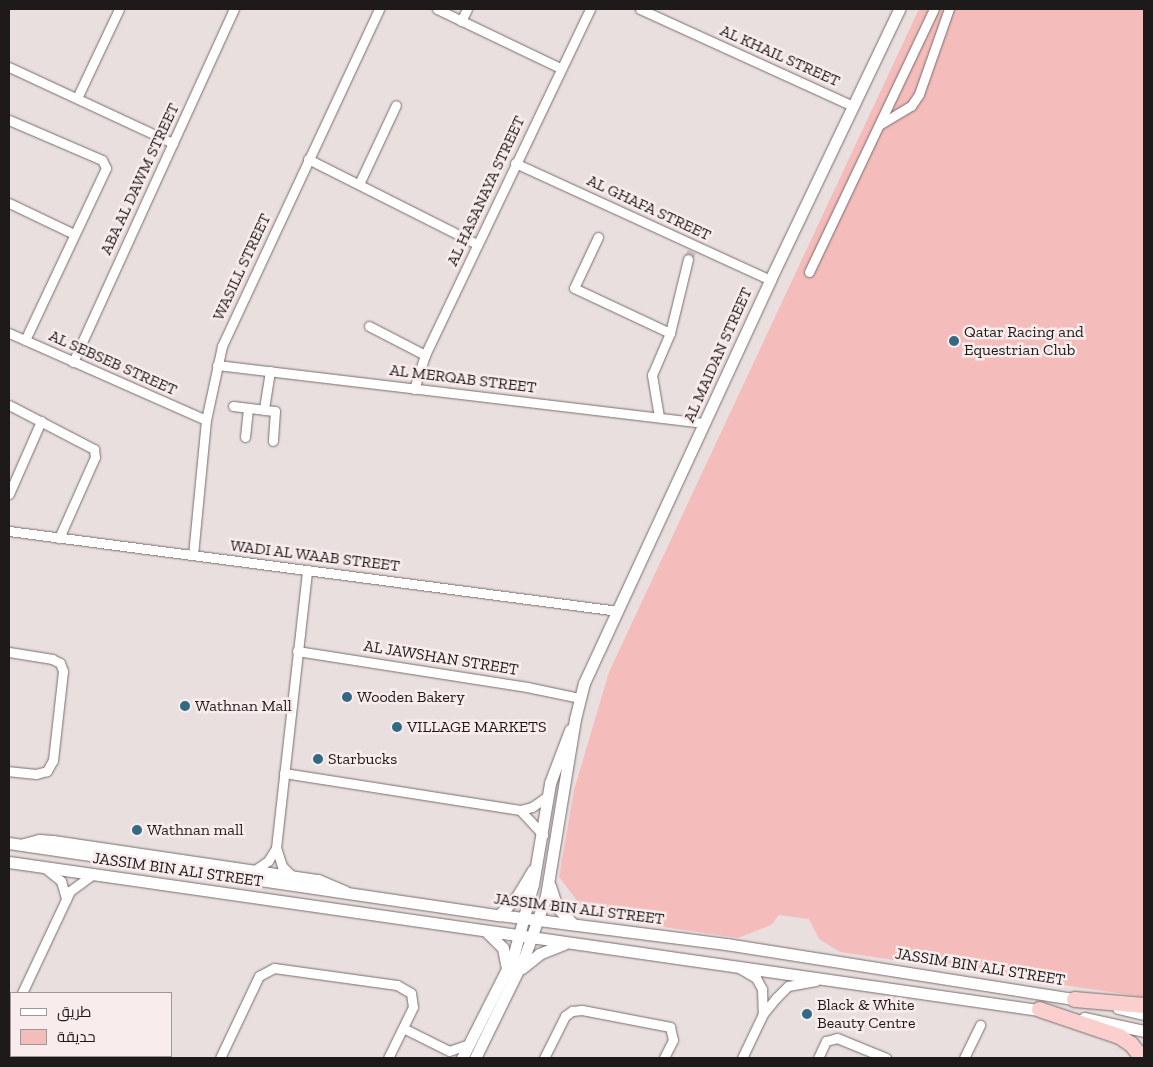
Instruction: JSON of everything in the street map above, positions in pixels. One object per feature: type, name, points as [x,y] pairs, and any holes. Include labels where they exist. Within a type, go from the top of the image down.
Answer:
[{"type":"highway","points":[[1074,999],[1144,1005]]},
{"type":"highway","points":[[1039,1009],[1119,1036],[1132,1044],[1142,1058]]},
{"type":"street","points":[[77,98],[119,9]]},
{"type":"street","name":"ABA AL DAWM STREET","points":[[73,362],[234,9]]},
{"type":"street","name":"WASILL STREET","points":[[193,555],[206,420],[222,346],[379,9]]},
{"type":"street","points":[[437,9],[560,68]]},
{"type":"street","points":[[461,20],[466,9]]},
{"type":"street","name":"AL HASANAYA STREET","points":[[414,388],[425,355],[560,68],[590,9]]},
{"type":"street","name":"AL KHAIL STREET","points":[[640,9],[853,106]]},
{"type":"street","name":"AL MAIDAN STREET","points":[[512,972],[533,939],[550,885],[579,698],[770,280],[899,9]]},
{"type":"street","points":[[809,272],[934,9]]},
{"type":"street","points":[[879,125],[911,106],[919,94],[949,9]]},
{"type":"street","points":[[9,67],[173,142]]},
{"type":"street","points":[[359,184],[396,106]]},
{"type":"street","points":[[9,120],[105,163],[104,172],[25,340]]},
{"type":"street","points":[[308,159],[477,244]]},
{"type":"street","name":"AL GHAFA STREET","points":[[515,163],[691,252],[770,280]]},
{"type":"street","points":[[9,203],[74,234]]},
{"type":"street","points":[[598,237],[574,288],[670,333]]},
{"type":"street","points":[[659,417],[652,375],[670,333],[691,252]]},
{"type":"street","points":[[369,326],[425,355]]},
{"type":"street","name":"AL SEBSEB STREET","points":[[9,333],[206,420]]},
{"type":"street","name":"AL MERQAB STREET","points":[[217,364],[705,423]]},
{"type":"street","points":[[264,410],[270,371]]},
{"type":"street","points":[[9,405],[89,444],[95,457],[59,538]]},
{"type":"street","points":[[233,406],[275,412],[273,442]]},
{"type":"street","points":[[245,436],[248,408]]},
{"type":"street","points":[[9,494],[41,421]]},
{"type":"street","name":"WADI AL WAAB STREET","points":[[9,531],[618,611]]},
{"type":"street","points":[[291,875],[282,866],[276,848],[307,570]]},
{"type":"street","name":"AL JAWSHAN STREET","points":[[297,651],[526,687],[579,698]]},
{"type":"street","points":[[9,652],[52,659],[60,663],[63,671],[53,760],[46,770],[36,774],[9,771]]},
{"type":"street","name":"AL MAIDAN STREET","points":[[512,972],[538,862],[548,796],[556,760],[575,719]]},
{"type":"street","points":[[284,773],[520,810],[532,807],[548,796]]},
{"type":"street","points":[[520,810],[543,835]]},
{"type":"street","points":[[14,844],[46,839],[326,881],[348,892]]},
{"type":"street","name":"JASSIM BIN ALI STREET","points":[[14,844],[499,915],[726,944],[1074,999],[1144,1014]]},
{"type":"street","points":[[256,870],[268,861],[276,848]]},
{"type":"street","name":"JASSIM BIN ALI STREET","points":[[9,862],[533,939],[568,942],[1039,1009],[1144,1031]]},
{"type":"street","points":[[499,915],[523,888],[538,862]]},
{"type":"street","points":[[43,867],[61,881],[66,899]]},
{"type":"street","points":[[22,992],[66,899],[74,886],[93,874]]},
{"type":"street","points":[[550,885],[557,907],[573,924]]},
{"type":"street","points":[[475,1058],[512,972],[503,948],[487,932]]},
{"type":"street","points":[[462,1058],[512,972],[540,954],[568,942]]},
{"type":"street","points":[[736,966],[756,978],[762,989],[763,1014]]},
{"type":"street","points":[[220,1058],[257,980],[262,973],[274,968],[398,986],[411,993],[413,1006],[388,1058]]},
{"type":"street","points":[[742,1058],[763,1014],[788,986],[826,980]]},
{"type":"street","points":[[544,1058],[565,1016],[572,1011],[582,1010],[670,1027],[673,1040],[664,1058]]},
{"type":"street","points":[[964,1058],[980,1026]]},
{"type":"street","points":[[403,1028],[451,1055],[469,1044]]},
{"type":"street","points":[[818,1058],[826,1041],[837,1038],[886,1058]]},
{"type":"green space","name":"Qatar Racing and Equestrian Club","points":[[919,9],[1144,9],[1144,997],[840,952],[819,939],[809,919],[779,915],[771,925],[738,938],[589,916],[559,877],[574,790],[609,672]]},
{"type":"tunnel","points":[[688,259],[692,251]]},
{"type":"place","name":"Qatar Racing and Equestrian Club","points":[[954,341]]},
{"type":"place","name":"Wooden Bakery","points":[[347,697]]},
{"type":"place","name":"Wathnan Mall","points":[[185,706]]},
{"type":"place","name":"VILLAGE MARKETS","points":[[397,727]]},
{"type":"place","name":"Starbucks","points":[[318,759]]},
{"type":"place","name":"Wathnan mall","points":[[137,830]]},
{"type":"place","name":"Black & White Beauty Centre","points":[[807,1014]]}]
